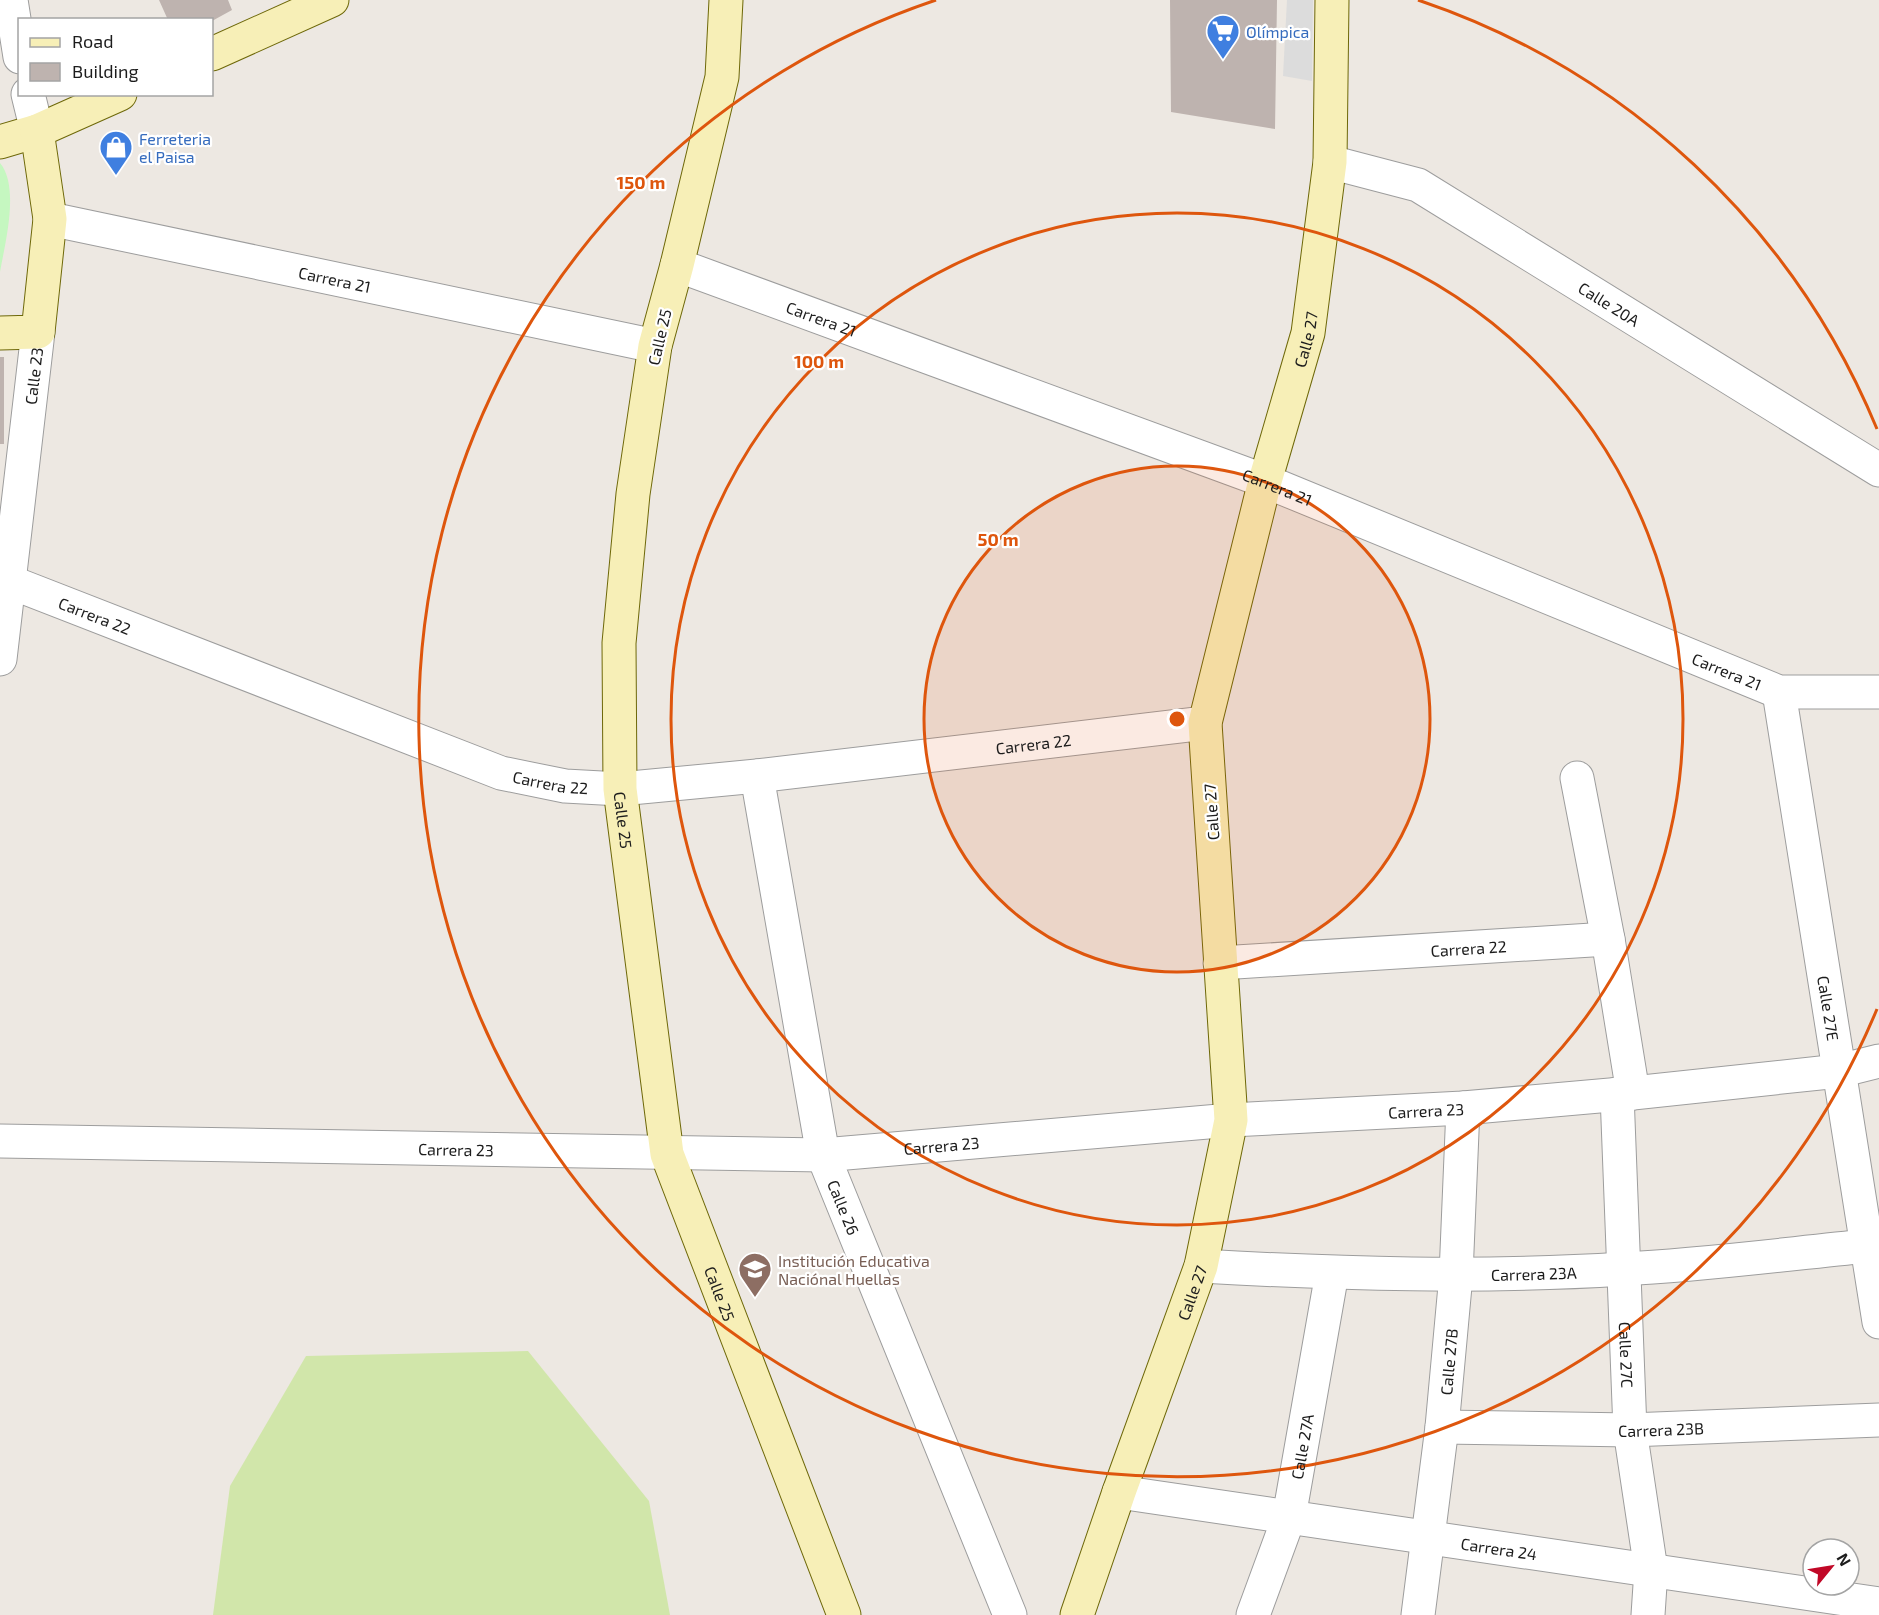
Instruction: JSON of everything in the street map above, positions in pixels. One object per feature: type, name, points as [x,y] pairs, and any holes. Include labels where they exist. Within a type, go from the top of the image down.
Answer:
[{"type":"street","points":[[11,0],[18,44]]},
{"type":"street","points":[[213,54],[332,0]]},
{"type":"street","name":"Calle 25","points":[[726,0],[722,77],[655,346],[633,494],[619,643],[620,789],[667,1154],[844,1615]]},
{"type":"street","name":"Calle 27","points":[[1077,1615],[1201,1266],[1230,1120],[1205,723],[1265,481],[1308,333],[1330,162],[1332,0]]},
{"type":"street","name":"Calle 23","points":[[0,659],[4,579],[38,333],[50,219],[37,131],[28,96]]},
{"type":"street","points":[[0,142],[37,131],[116,96]]},
{"type":"street","name":"Calle 20A","points":[[1330,162],[1418,185],[1879,470]]},
{"type":"street","name":"Carrera 21","points":[[50,219],[655,346]]},
{"type":"street","name":"Carrera 21","points":[[677,265],[1265,481],[1779,693],[1879,692]]},
{"type":"street","points":[[0,333],[38,333]]},
{"type":"street","name":"Carrera 22","points":[[4,579],[501,773],[565,786],[620,789],[757,776],[1205,723]]},
{"type":"street","name":"Calle 27E","points":[[1779,693],[1879,1322]]},
{"type":"street","name":"Calle 26","points":[[757,776],[823,1155],[1010,1615]]},
{"type":"street","name":"Calle 27C","points":[[1577,778],[1608,939],[1625,1094],[1623,1269],[1630,1430],[1651,1570],[1648,1615]]},
{"type":"street","name":"Carrera 22","points":[[1220,963],[1608,939]]},
{"type":"street","name":"Carrera 23","points":[[0,1141],[823,1155],[1230,1120],[1463,1108],[1625,1094],[1839,1071],[1879,1061]]},
{"type":"street","name":"Calle 27B","points":[[1418,1615],[1442,1427],[1456,1275],[1463,1108]]},
{"type":"street","name":"Carrera 23A","points":[[1201,1266],[1332,1273],[1456,1275],[1623,1269],[1867,1246]]},
{"type":"street","name":"Calle 27A","points":[[1253,1615],[1289,1517],[1332,1273]]},
{"type":"street","name":"Carrera 23B","points":[[1442,1427],[1630,1430],[1879,1420]]},
{"type":"street","name":"Carrera 24","points":[[1119,1492],[1879,1604]]},
{"type":"green space","points":[[0,163],[6,173],[10,200],[0,272]]},
{"type":"green space","points":[[528,1351],[649,1501],[670,1615],[213,1615],[230,1486],[306,1356]]},
{"type":"shaded area","points":[[1287,0],[1313,0],[1312,81],[1283,76]]},
{"type":"building","points":[[159,0],[228,0],[232,10],[213,20],[213,18],[167,18]]},
{"type":"building","name":"Olímpica","points":[[1170,0],[1277,0],[1275,129],[1171,112]]},
{"type":"building","points":[[0,357],[4,357],[4,444],[0,444]]},
{"type":"place","name":"Olímpica","points":[[1223,60]]},
{"type":"place","name":"Ferreteria el Paisa","points":[[116,176]]},
{"type":"place","name":"Institución Educativa Naciónal Huellas","points":[[755,1298]]}]
